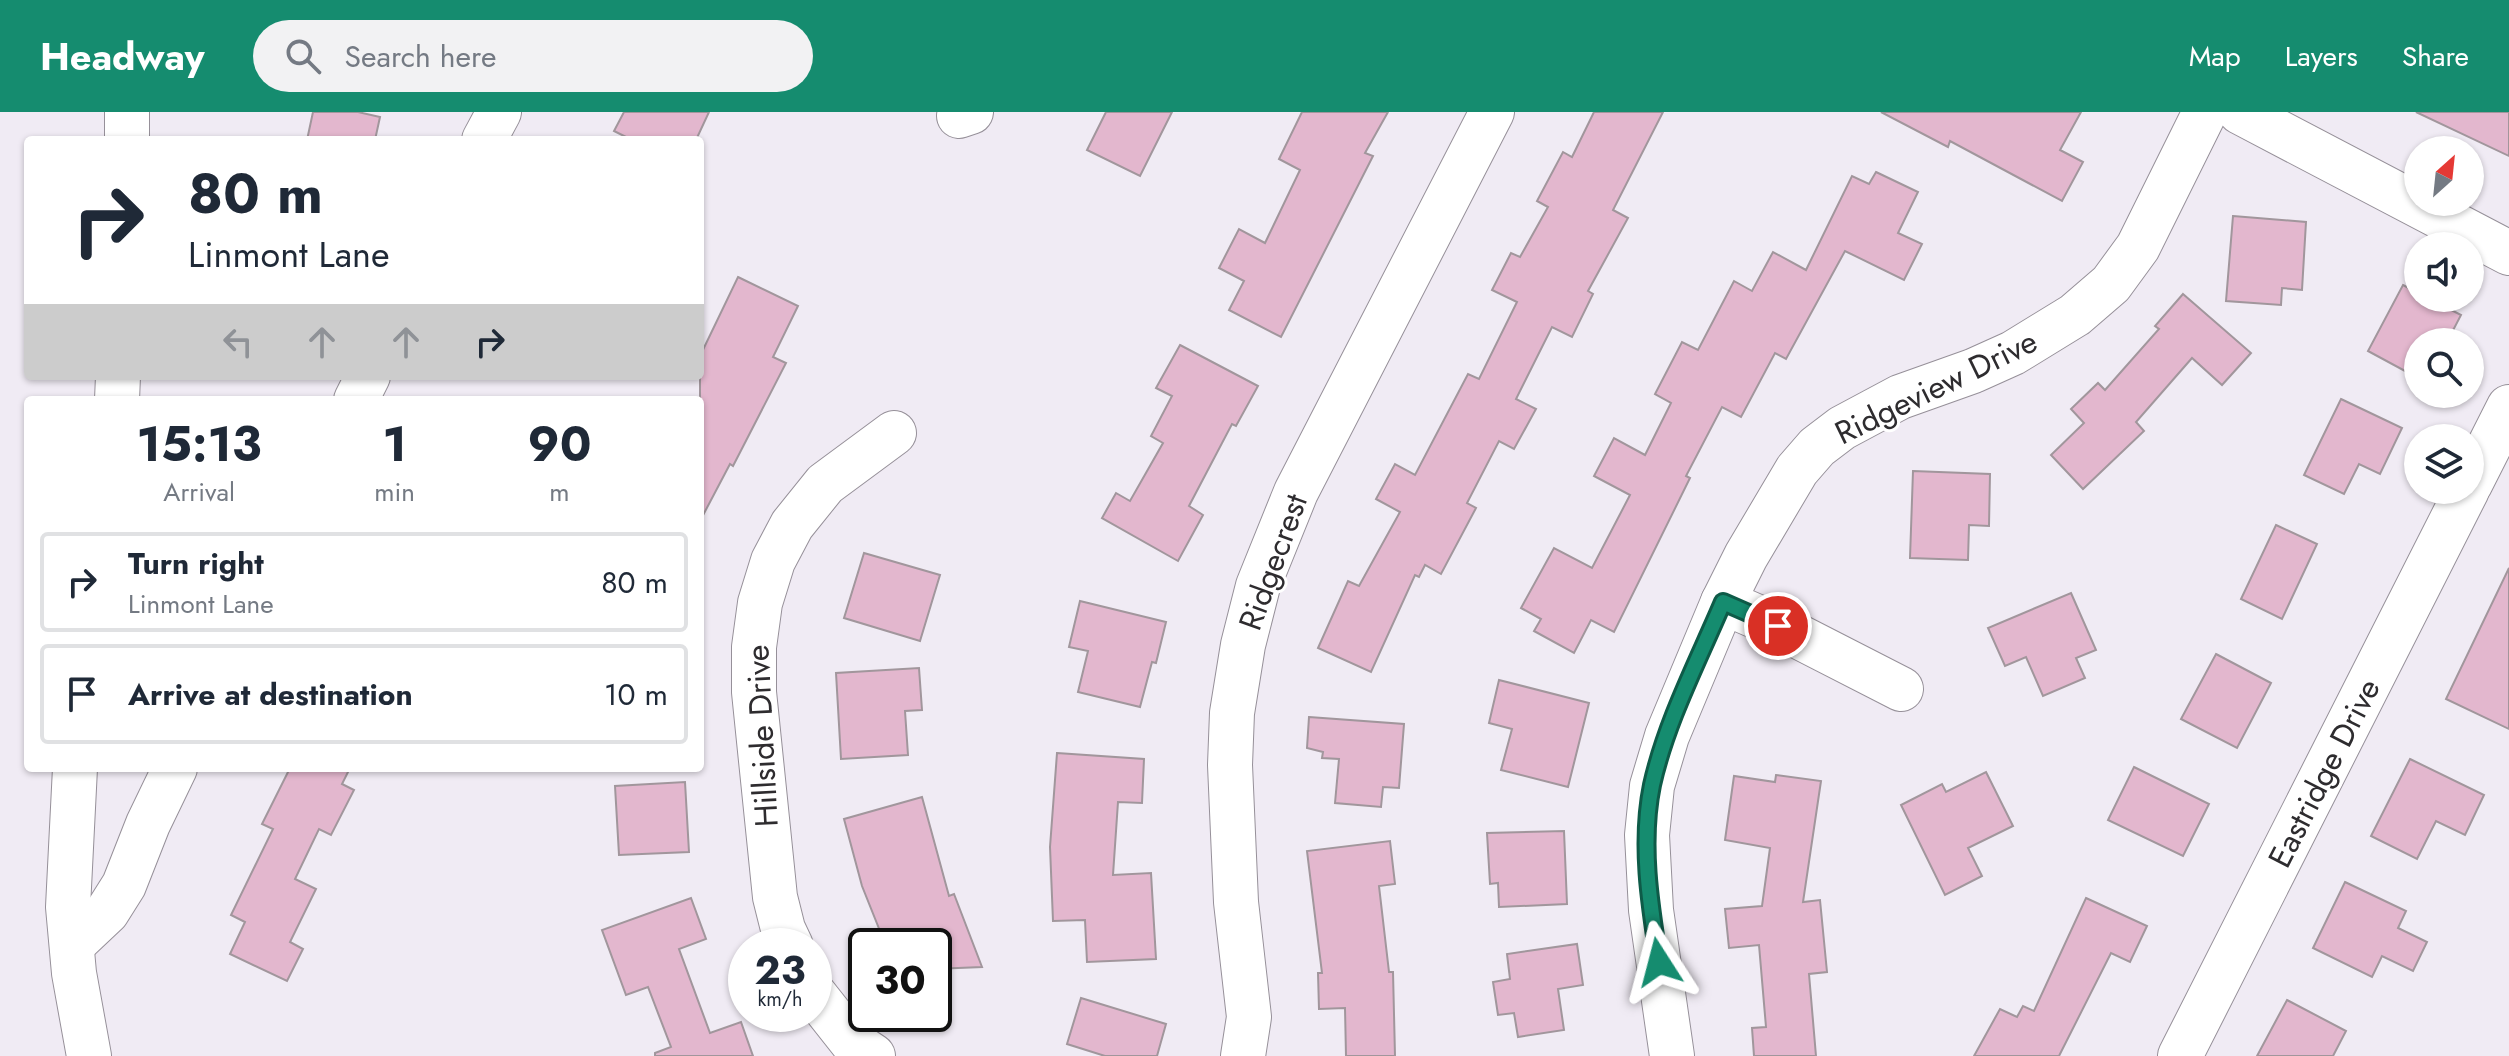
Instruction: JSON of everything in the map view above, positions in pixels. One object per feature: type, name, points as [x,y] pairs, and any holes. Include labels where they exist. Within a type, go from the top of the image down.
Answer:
[{"type":"street","points":[[127,112],[127,136]]},
{"type":"street","points":[[486,136],[499,112]]},
{"type":"street","name":"Ridgecrest","points":[[1243,1056],[1249,1017],[1236,902],[1230,765],[1232,713],[1243,645],[1258,586],[1296,492],[1492,112]]},
{"type":"street","name":"Ridgeview Drive","points":[[1672,1056],[1651,910],[1647,835],[1651,798],[1667,736],[1723,602],[1746,556],[1797,470],[1817,447],[1842,428],[1900,397],[2013,353],[2075,315],[2111,284],[2138,247],[2205,112]]},
{"type":"street","points":[[2240,112],[2509,253]]},
{"type":"street","points":[[2484,456],[2509,407]]},
{"type":"street","name":"Hillside Drive","points":[[783,928],[775,897],[754,692],[754,647],[760,603],[773,561],[792,525],[825,484],[894,433]]},
{"type":"street","name":"Eastridge Drive","points":[[2180,1056],[2460,504]]},
{"type":"street","points":[[1723,602],[1778,626],[1901,689]]},
{"type":"street","points":[[75,772],[68,907],[74,973],[89,1056]]},
{"type":"street","points":[[72,945],[107,912],[124,885],[173,772]]},
{"type":"street","points":[[832,1017],[852,1042],[873,1056]]},
{"type":"building","points":[[313,112],[358,112],[380,117],[376,136],[308,136]]},
{"type":"building","points":[[624,112],[709,112],[698,136],[624,136],[614,131]]},
{"type":"building","points":[[1106,112],[1172,112],[1140,176],[1087,150]]},
{"type":"building","points":[[1302,112],[1388,112],[1365,153],[1373,156],[1281,337],[1229,310],[1244,281],[1219,268],[1239,229],[1265,243],[1300,170],[1279,159]]},
{"type":"building","points":[[1594,112],[1663,112],[1613,210],[1628,218],[1588,291],[1593,294],[1572,337],[1552,327],[1516,399],[1536,409],[1514,449],[1499,441],[1467,503],[1476,508],[1441,574],[1425,565],[1419,577],[1415,575],[1371,672],[1318,648],[1348,581],[1359,586],[1400,512],[1376,499],[1395,464],[1415,475],[1468,374],[1479,379],[1517,302],[1492,290],[1511,253],[1520,257],[1548,207],[1537,201],[1563,152],[1572,157]]},
{"type":"building","points":[[1881,112],[2081,112],[2060,150],[2083,162],[2062,201],[1950,141],[1948,147]]},
{"type":"building","points":[[2416,112],[2509,112],[2509,156],[2484,144],[2484,136],[2467,136]]},
{"type":"building","points":[[1876,172],[1918,192],[1898,233],[1922,244],[1904,280],[1845,251],[1786,359],[1775,353],[1741,417],[1722,407],[1686,476],[1690,478],[1614,632],[1591,620],[1574,653],[1534,631],[1541,619],[1521,608],[1554,548],[1592,568],[1630,495],[1594,476],[1614,438],[1645,455],[1671,403],[1655,394],[1682,342],[1698,350],[1734,281],[1752,291],[1773,252],[1806,270],[1852,176],[1869,184]]},
{"type":"building","points":[[2233,216],[2306,222],[2302,290],[2282,288],[2281,305],[2226,301]]},
{"type":"building","points":[[738,277],[798,306],[773,357],[786,363],[733,466],[730,464],[704,513],[704,396],[700,396],[700,380],[704,380],[704,348]]},
{"type":"building","points":[[2403,285],[2404,312],[2455,312],[2461,315],[2454,328],[2404,328],[2404,370],[2368,351]]},
{"type":"building","points":[[2183,294],[2251,353],[2222,385],[2192,358],[2136,422],[2144,431],[2083,489],[2051,455],[2084,423],[2071,409],[2098,383],[2105,390],[2159,329],[2155,326]]},
{"type":"building","points":[[1180,345],[1258,386],[1236,426],[1232,424],[1189,506],[1203,515],[1178,561],[1102,518],[1116,493],[1130,501],[1163,443],[1151,436],[1172,396],[1156,388]]},
{"type":"building","points":[[2341,399],[2402,428],[2380,474],[2359,464],[2344,494],[2304,475]]},
{"type":"building","points":[[1913,471],[1990,474],[1989,526],[1969,525],[1968,560],[1910,558]]},
{"type":"building","points":[[2276,525],[2317,544],[2282,619],[2241,599]]},
{"type":"building","points":[[864,553],[940,575],[920,641],[844,618]]},
{"type":"building","points":[[2509,568],[2509,729],[2446,699]]},
{"type":"building","points":[[2071,593],[2096,650],[2076,658],[2085,678],[2043,696],[2026,657],[2005,666],[1988,628]]},
{"type":"building","points":[[1080,601],[1166,622],[1156,663],[1152,662],[1140,707],[1078,692],[1088,651],[1069,647]]},
{"type":"building","points":[[2216,654],[2271,683],[2237,748],[2181,719]]},
{"type":"building","points":[[919,668],[922,710],[905,711],[908,755],[841,759],[836,673]]},
{"type":"building","points":[[1499,680],[1589,703],[1568,787],[1501,770],[1512,729],[1489,723]]},
{"type":"building","points":[[1309,717],[1404,724],[1399,788],[1383,787],[1381,807],[1335,803],[1339,759],[1322,758],[1323,752],[1307,748]]},
{"type":"building","points":[[1057,753],[1144,759],[1142,803],[1118,802],[1113,875],[1151,873],[1156,959],[1087,962],[1085,920],[1053,921],[1050,847]]},
{"type":"building","points":[[2410,759],[2484,795],[2465,835],[2436,821],[2417,859],[2371,836]]},
{"type":"building","points":[[2134,767],[2209,804],[2183,856],[2108,820]]},
{"type":"building","points":[[288,772],[348,772],[342,784],[354,790],[331,835],[319,829],[295,879],[316,889],[290,942],[303,949],[287,981],[230,954],[245,922],[231,915],[273,829],[262,824]]},
{"type":"building","points":[[1986,772],[2013,826],[1968,848],[1982,876],[1945,895],[1901,805],[1942,784],[1946,792]]},
{"type":"building","points":[[1776,775],[1821,781],[1803,902],[1820,900],[1827,972],[1809,974],[1816,1056],[1754,1056],[1752,1028],[1766,1027],[1759,945],[1729,948],[1725,909],[1762,906],[1770,848],[1725,840],[1734,776],[1775,782]]},
{"type":"building","points":[[685,782],[689,852],[619,855],[615,786]]},
{"type":"building","points":[[922,797],[949,896],[954,894],[982,967],[952,968],[952,928],[879,928],[862,886],[844,819]]},
{"type":"building","points":[[1564,831],[1567,904],[1499,907],[1498,883],[1490,884],[1487,833]]},
{"type":"building","points":[[1390,841],[1395,884],[1379,886],[1389,972],[1393,972],[1395,1056],[1346,1056],[1345,1008],[1319,1009],[1318,973],[1322,973],[1307,851]]},
{"type":"building","points":[[2345,882],[2406,911],[2398,928],[2427,942],[2413,971],[2382,956],[2372,977],[2313,948]]},
{"type":"building","points":[[691,898],[706,939],[679,949],[710,1033],[728,1027],[728,1032],[745,1032],[753,1056],[655,1056],[655,1053],[671,1047],[648,987],[626,995],[602,930]]},
{"type":"building","points":[[2086,898],[2147,926],[2130,962],[2111,953],[2059,1056],[1974,1056],[2000,1009],[2017,1017],[2023,1006],[2034,1011]]},
{"type":"building","points":[[1577,944],[1583,985],[1558,989],[1564,1030],[1518,1037],[1514,1013],[1498,1015],[1493,982],[1510,979],[1507,954]]},
{"type":"building","points":[[1081,998],[1166,1024],[1157,1056],[1105,1056],[1067,1044]]},
{"type":"building","points":[[2287,1000],[2346,1031],[2333,1056],[2257,1056]]},
{"type":"route","points":[[1659,962],[1651,910],[1647,835],[1652,786],[1667,736],[1723,602],[1778,626]]}]
